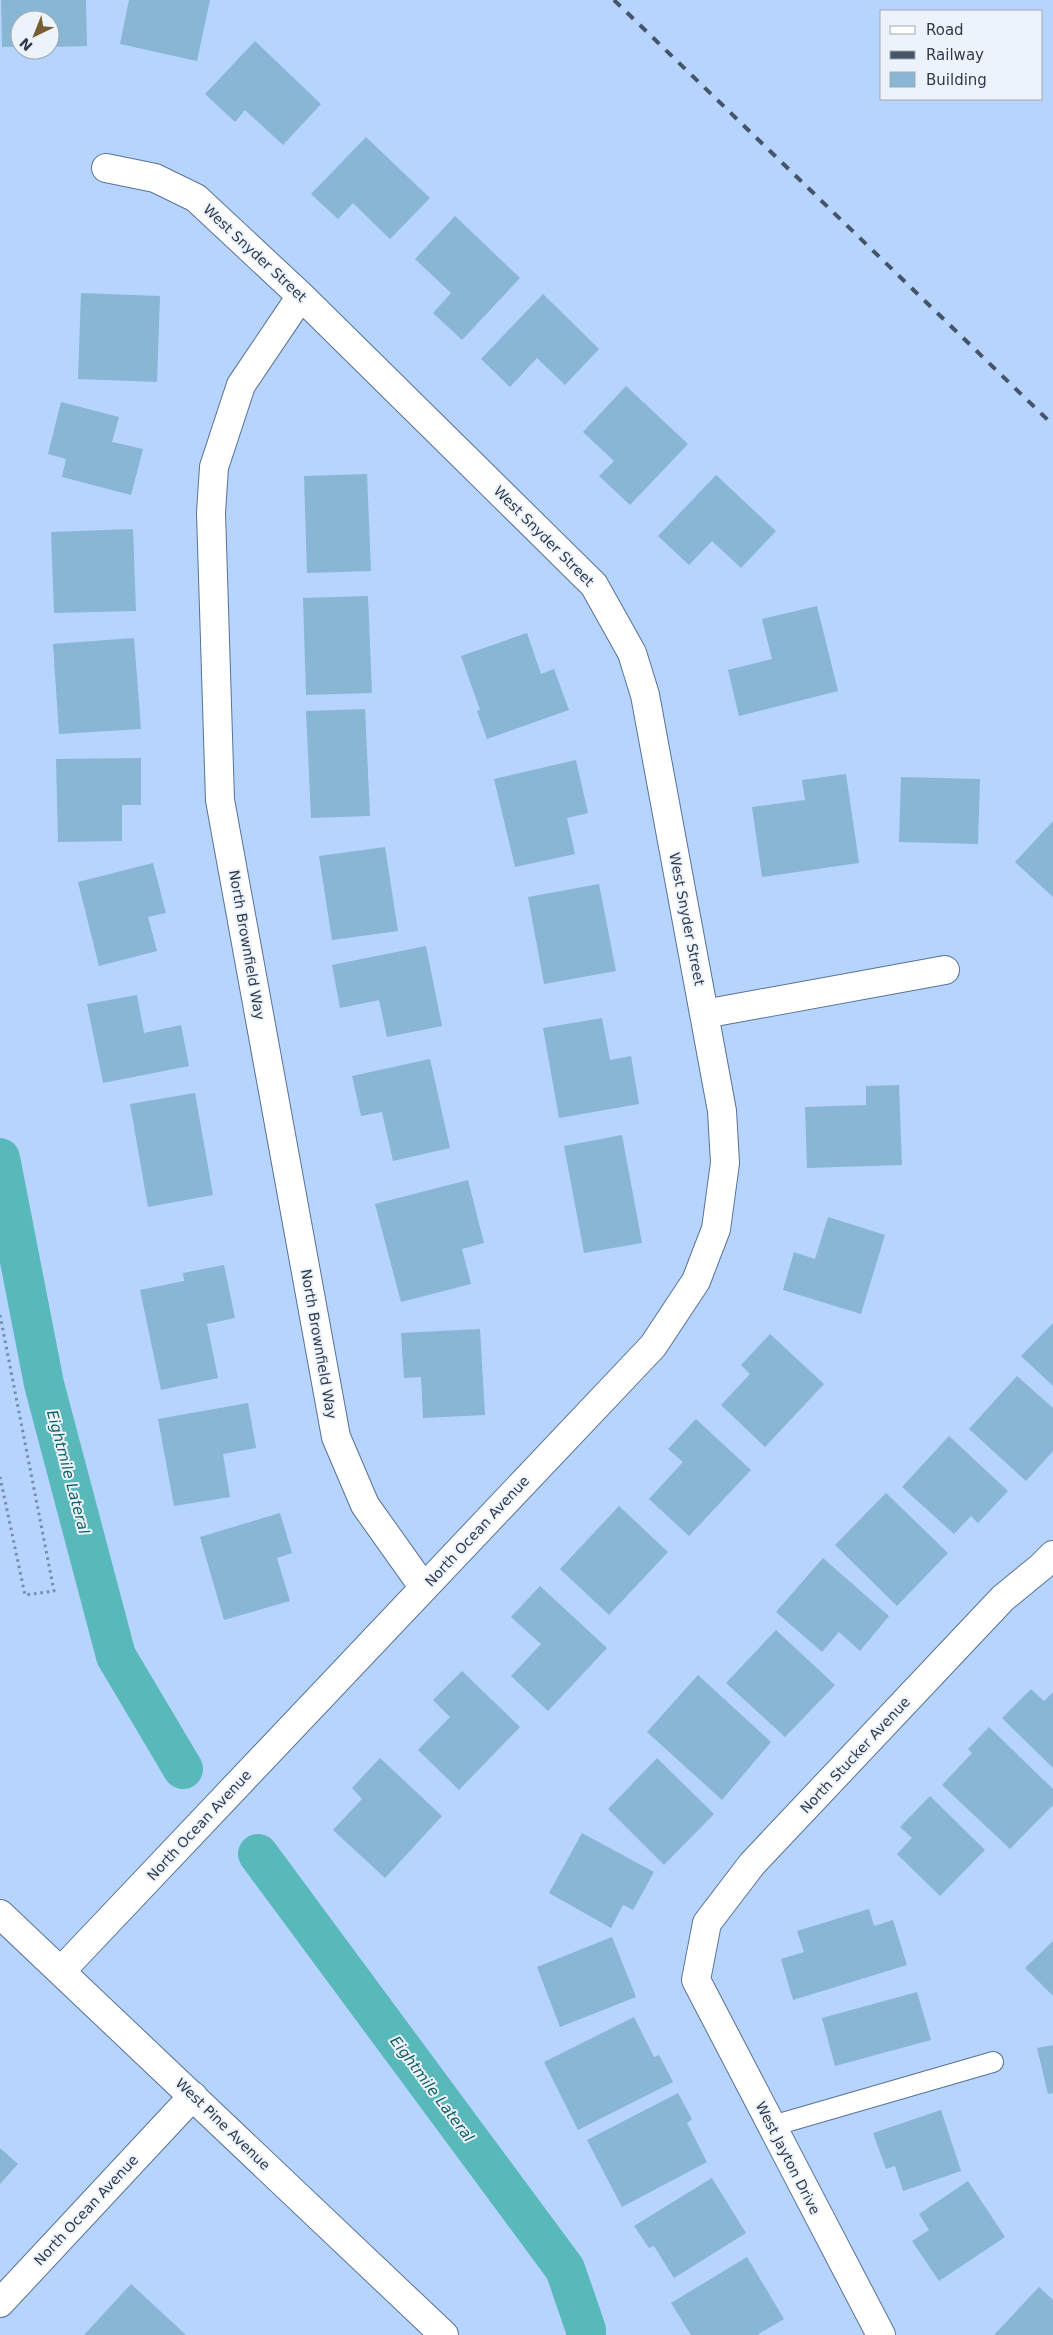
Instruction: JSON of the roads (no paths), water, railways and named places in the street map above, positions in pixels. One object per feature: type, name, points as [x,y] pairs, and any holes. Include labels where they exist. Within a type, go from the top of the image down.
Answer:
[{"type":"street","name":"West Snyder Street","points":[[106,168],[155,178],[196,198],[301,296],[594,585],[632,653],[645,695],[704,1014]]},
{"type":"street","name":"North Brownfield Way","points":[[301,296],[241,385],[214,467],[211,513],[220,800],[336,1437],[365,1505],[424,1588]]},
{"type":"street","points":[[704,1014],[945,970]]},
{"type":"street","name":"North Ocean Avenue","points":[[61,1971],[653,1346],[696,1282],[716,1229],[725,1164],[722,1111],[704,1014]]},
{"type":"street","name":"North Stucker Avenue","points":[[696,1980],[707,1923],[752,1864],[1003,1598],[1049,1567]]},
{"type":"street","name":"West Pine Avenue","points":[[0,1914],[444,2335]]},
{"type":"street","name":"West Jayton Drive","points":[[696,1980],[881,2335]]},
{"type":"street","name":"North Ocean Avenue","points":[[0,2303],[193,2096]]},
{"type":"lane","points":[[772,2126],[993,2062]]},
{"type":"waterway","name":"Eightmile Lateral","points":[[0,1158],[44,1384],[116,1656],[183,1769]]},
{"type":"waterway","name":"Eightmile Lateral","points":[[258,1854],[565,2269],[586,2330],[586,2335]]},
{"type":"railway","points":[[614,0],[1053,425]]}]
